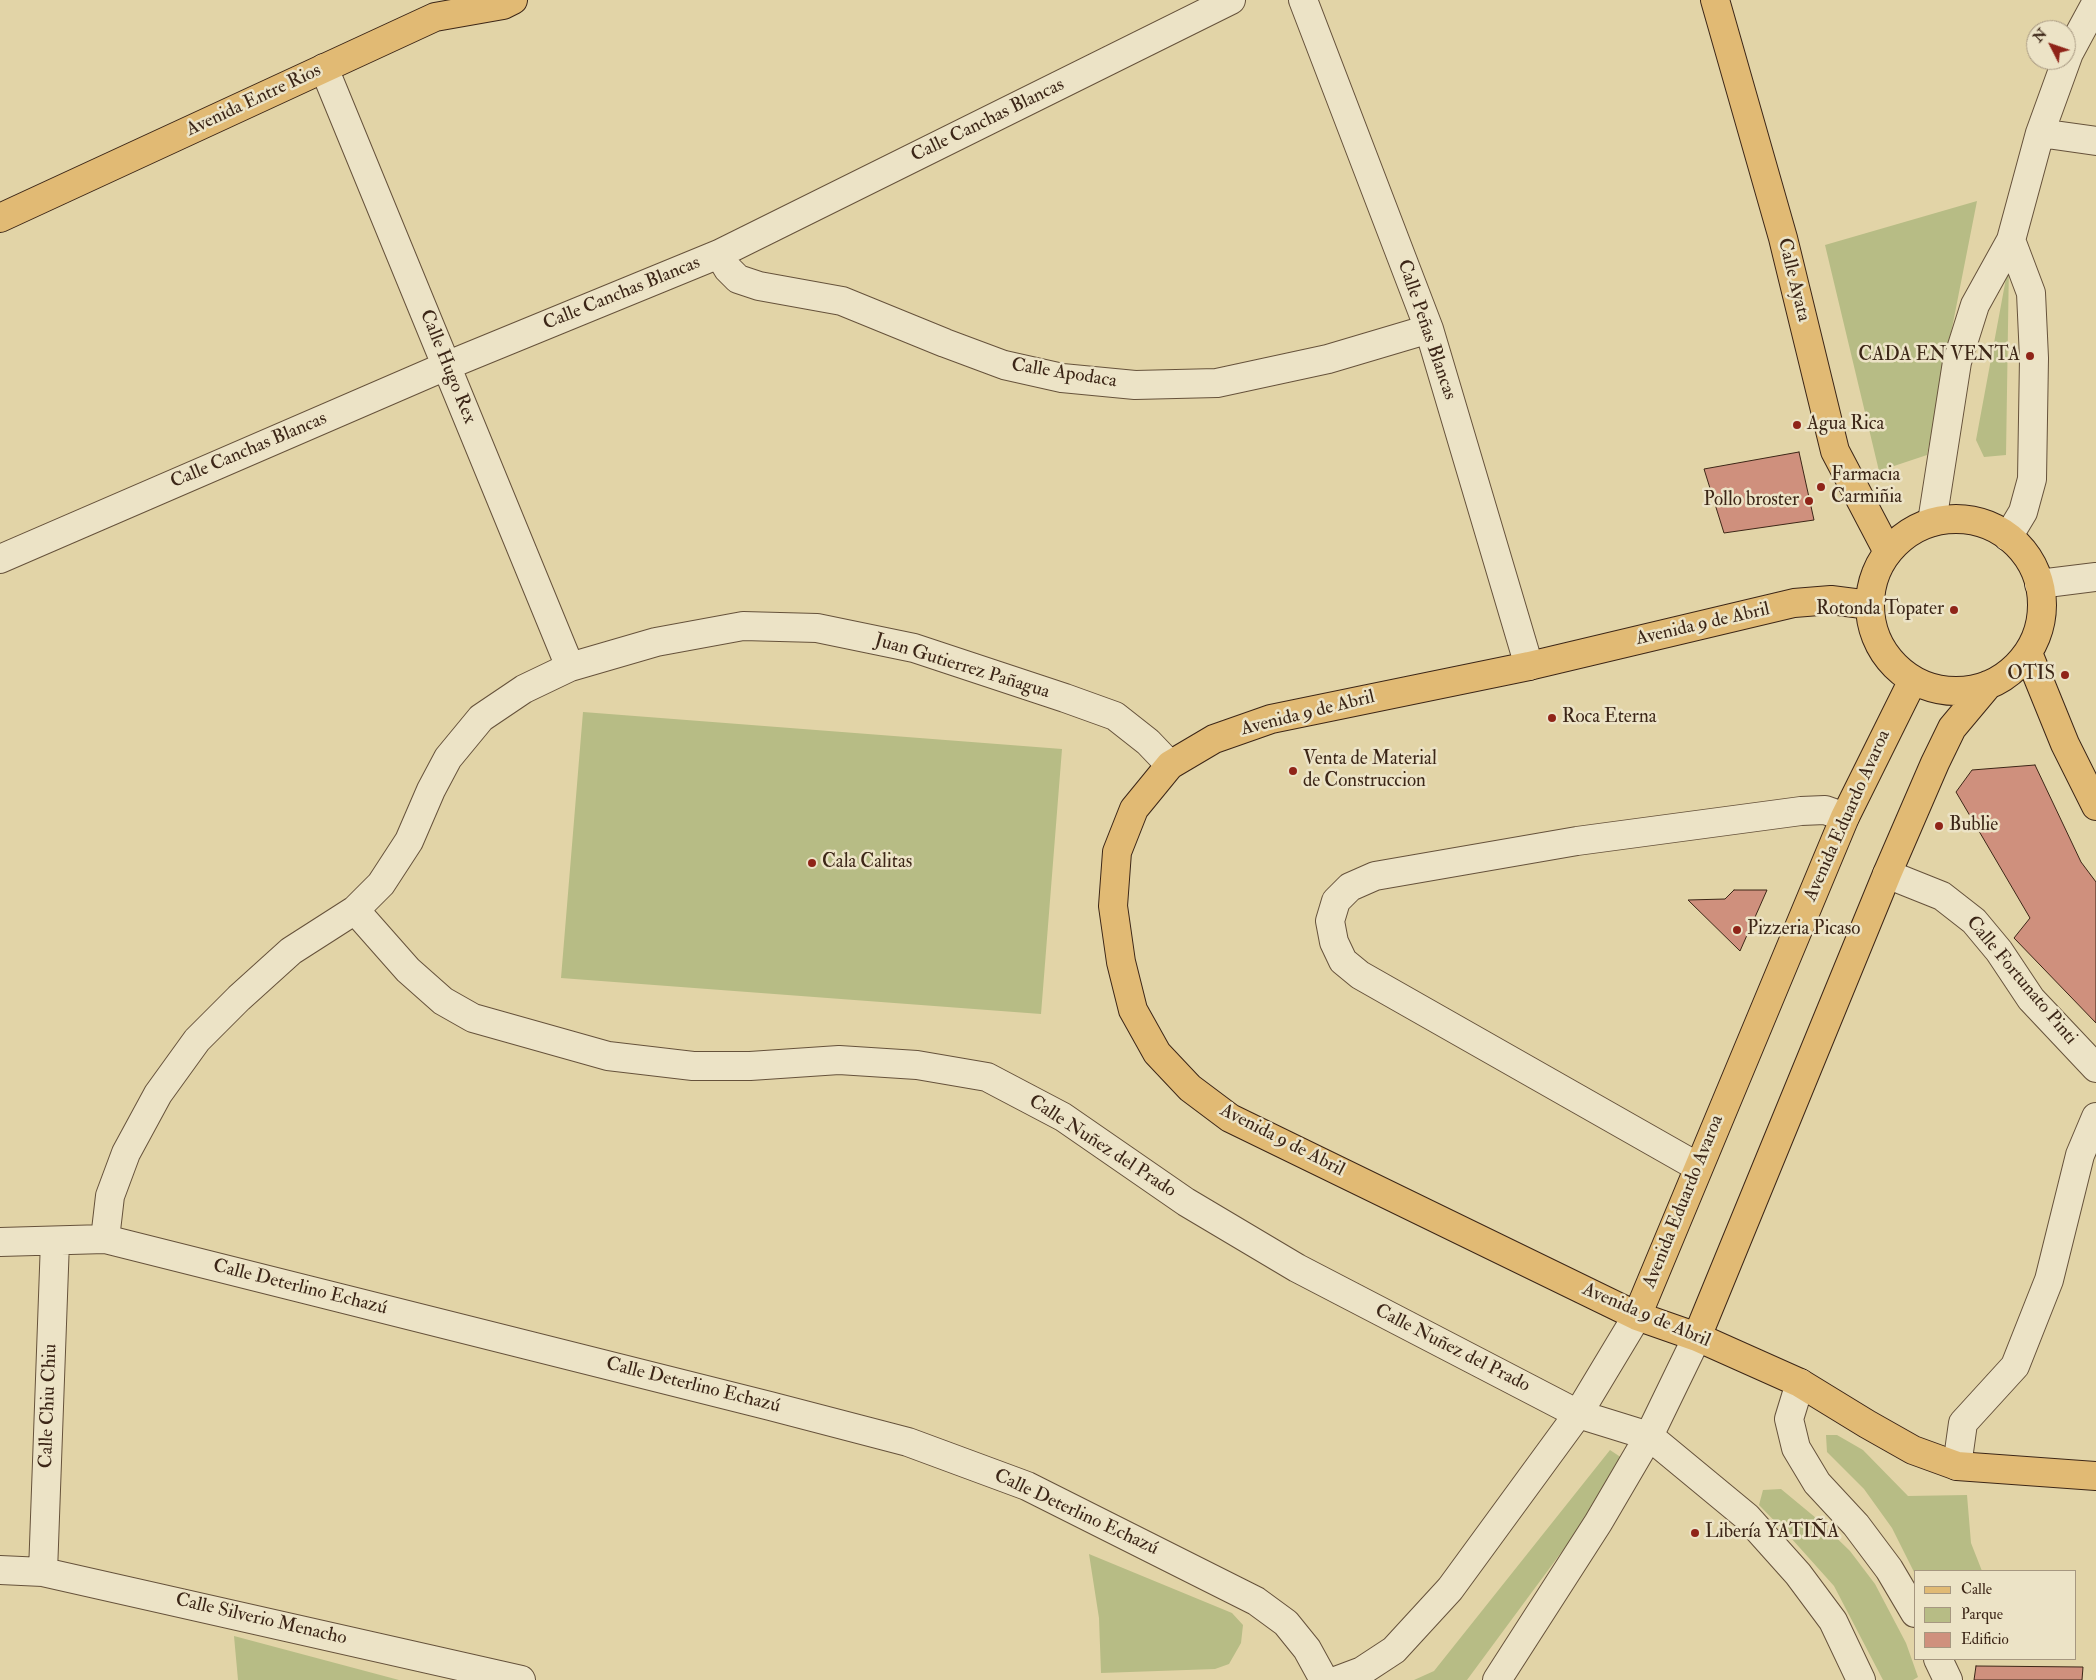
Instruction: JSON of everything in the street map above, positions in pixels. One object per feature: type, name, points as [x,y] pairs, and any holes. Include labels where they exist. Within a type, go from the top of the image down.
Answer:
[{"type":"main road","name":"Avenida Entre Rios","points":[[0,218],[435,17],[503,5],[513,0]]},
{"type":"main road","name":"Calle Ayata","points":[[1715,0],[1783,238],[1835,451],[1888,552]]},
{"type":"main road","points":[[1964,519],[1995,528],[2008,537],[2028,558],[2039,584],[2040,620],[2028,653],[2002,677],[1988,685],[1969,690],[1949,691],[1930,687],[1913,680],[1900,671],[1881,649],[1875,634],[1870,605],[1871,591],[1880,564],[1888,552],[1901,539],[1916,528],[1932,522],[1964,519]]},
{"type":"main road","name":"Avenida 9 de Abril","points":[[1870,605],[1831,600],[1794,603],[1529,666],[1271,719],[1214,739],[1170,765],[1134,809],[1117,852],[1113,906],[1121,962],[1134,1010],[1157,1053],[1190,1088],[1230,1118],[1637,1316],[1696,1337],[1800,1382],[1913,1450],[1957,1466],[2096,1476]]},
{"type":"main road","points":[[2028,653],[2065,744],[2096,806]]},
{"type":"main road","name":"Avenida Eduardo Avaroa","points":[[1637,1316],[1845,817],[1913,680]]},
{"type":"main road","points":[[1696,1337],[1887,874],[1952,728],[1988,685]]},
{"type":"street","name":"Calle Canchas Blancas","points":[[0,559],[446,366],[719,254],[1230,0]]},
{"type":"street","name":"Calle Peñas Blancas","points":[[1303,0],[1429,328],[1529,666]]},
{"type":"street","points":[[1932,522],[1958,362],[1976,305],[2012,240],[2040,133],[2069,53],[2096,4]]},
{"type":"street","name":"Calle Hugo Rex","points":[[324,68],[570,667]]},
{"type":"street","points":[[2040,133],[2096,141]]},
{"type":"street","points":[[2008,537],[2023,512],[2032,479],[2034,376],[2031,294],[2012,240]]},
{"type":"street","name":"Calle Apodaca","points":[[719,254],[728,269],[738,279],[759,286],[842,300],[1004,365],[1062,378],[1135,385],[1218,383],[1328,359],[1429,328]]},
{"type":"street","points":[[2039,584],[2096,577]]},
{"type":"street","name":"Juan Gutierrez Pañagua","points":[[105,1239],[110,1196],[126,1153],[158,1094],[197,1040],[239,998],[291,951],[355,910],[381,884],[409,841],[431,790],[448,758],[481,718],[524,689],[570,667],[656,642],[742,626],[817,628],[914,648],[1115,716],[1148,742],[1170,765]]},
{"type":"street","points":[[1698,1167],[1360,975],[1343,961],[1334,942],[1330,921],[1336,901],[1350,886],[1375,876],[1577,841],[1801,811],[1825,810],[1845,817]]},
{"type":"street","name":"Calle Fortunato Pinti","points":[[1887,874],[1942,896],[1974,920],[1999,950],[2031,999],[2096,1068]]},
{"type":"street","name":"Calle Nuñez del Prado","points":[[355,910],[408,970],[443,1000],[473,1018],[608,1056],[693,1066],[750,1066],[839,1060],[917,1065],[987,1077],[1063,1118],[1186,1202],[1297,1268],[1578,1414],[1649,1436]]},
{"type":"street","points":[[1957,1466],[1963,1423],[2015,1366],[2048,1280],[2080,1155],[2096,1117]]},
{"type":"street","name":"Calle Deterlino Echazú","points":[[0,1242],[105,1239],[770,1406],[917,1446],[1027,1486],[1256,1601],[1286,1623],[1307,1649],[1324,1680]]},
{"type":"street","name":"Calle Chiu Chiu","points":[[43,1572],[55,1241]]},
{"type":"street","name":"Avenida Eduardo Avaroa","points":[[1338,1680],[1362,1671],[1394,1650],[1450,1589],[1578,1414],[1637,1316]]},
{"type":"street","points":[[1497,1680],[1598,1523],[1649,1436],[1696,1337]]},
{"type":"street","points":[[1800,1382],[1788,1419],[1796,1448],[1817,1483],[1856,1524],[1889,1569],[1914,1610]]},
{"type":"street","points":[[1649,1436],[1747,1517],[1798,1574],[1833,1621],[1861,1680]]},
{"type":"street","name":"Calle Silverio Menacho","points":[[0,1570],[43,1572],[521,1680]]},
{"type":"street","points":[[1938,1660],[1948,1680]]},
{"type":"green space","points":[[1977,201],[1927,455],[1879,471],[1825,245]]},
{"type":"green space","points":[[2009,262],[2006,455],[1984,457],[1976,440]]},
{"type":"green space","name":"Cala Calitas","points":[[583,712],[1062,749],[1041,1014],[561,978]]},
{"type":"green space","points":[[1826,1435],[1837,1435],[1863,1450],[1908,1496],[1967,1495],[1971,1543],[1982,1570],[1914,1570],[1914,1572],[1892,1528],[1864,1489],[1827,1452]]},
{"type":"green space","points":[[1610,1450],[1628,1462],[1467,1680],[1414,1680],[1434,1671]]},
{"type":"green space","points":[[1781,1489],[1816,1518],[1850,1551],[1875,1584],[1906,1643],[1918,1677],[1913,1680],[1883,1680],[1834,1586],[1759,1505],[1763,1490]]},
{"type":"green space","points":[[1089,1554],[1232,1613],[1243,1625],[1241,1643],[1229,1664],[1215,1669],[1101,1673],[1099,1618]]},
{"type":"green space","points":[[234,1636],[399,1680],[238,1680]]},
{"type":"building","points":[[1799,452],[1814,520],[1724,533],[1704,469]]},
{"type":"building","points":[[2035,765],[2081,862],[2096,882],[2096,1023],[2014,938],[2030,918],[1956,792],[1972,770]]},
{"type":"building","points":[[1734,890],[1767,890],[1740,951],[1688,900],[1725,899]]},
{"type":"building","points":[[1976,1666],[2083,1667],[2082,1680],[1974,1680]]},
{"type":"place","name":"CADA EN VENTA","points":[[2030,356]]},
{"type":"place","name":"Agua Rica","points":[[1797,425]]},
{"type":"place","name":"Farmacia Carmiñia","points":[[1821,487]]},
{"type":"place","name":"Pollo broster","points":[[1809,501]]},
{"type":"place","name":"Rotonda Topater","points":[[1954,610]]},
{"type":"place","name":"OTIS","points":[[2065,675]]},
{"type":"place","name":"Roca Eterna","points":[[1552,718]]},
{"type":"place","name":"Venta de Material de Construccion","points":[[1293,771]]},
{"type":"place","name":"Bublie","points":[[1939,826]]},
{"type":"place","name":"Cala Calitas","points":[[812,863]]},
{"type":"place","name":"Pizzeria Picaso","points":[[1737,930]]},
{"type":"place","name":"Libería YATIÑA","points":[[1695,1533]]}]
